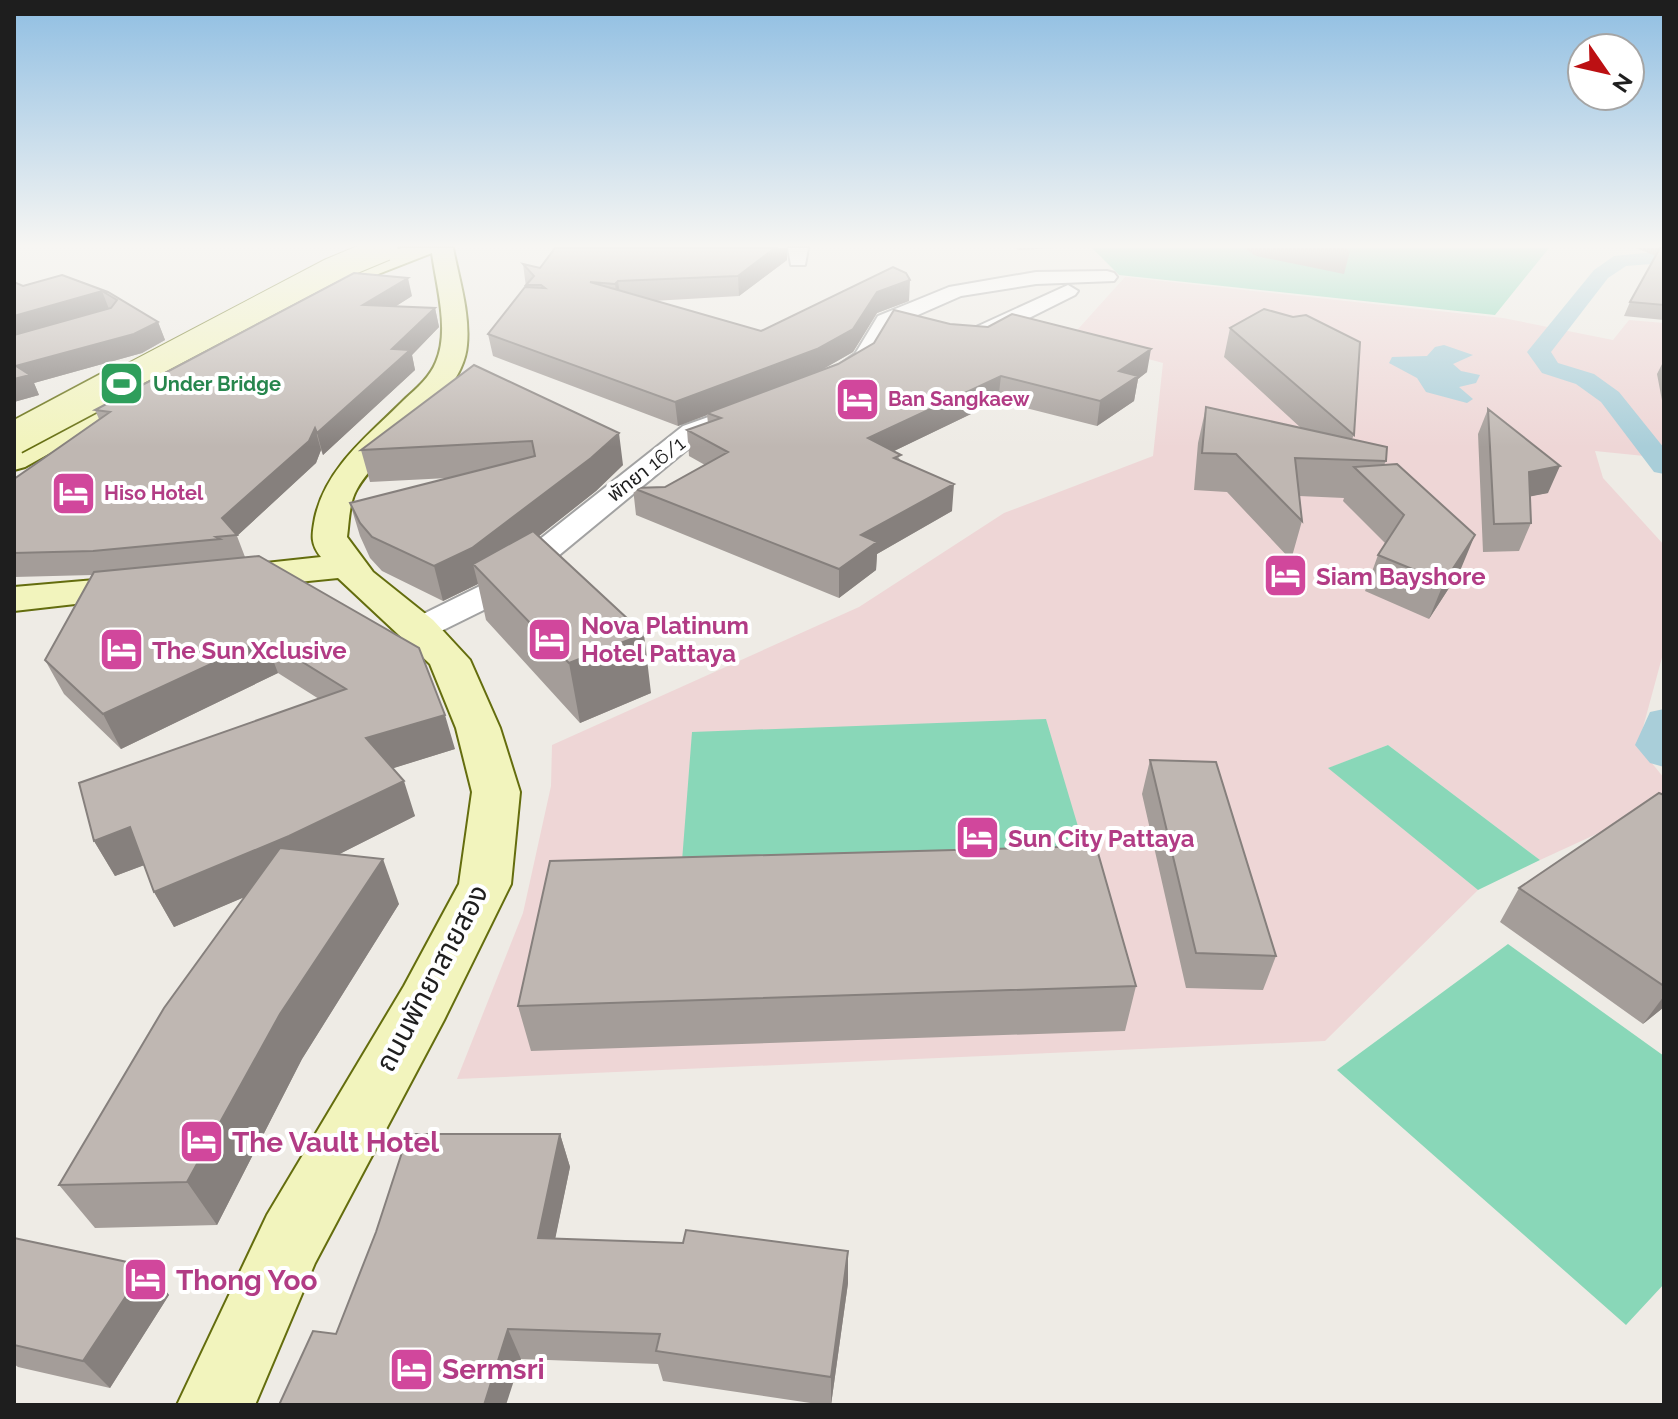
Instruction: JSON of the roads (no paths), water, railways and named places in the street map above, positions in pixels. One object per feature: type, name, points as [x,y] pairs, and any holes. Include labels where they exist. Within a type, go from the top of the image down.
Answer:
[{"type":"main road","points":[[16,427],[226,314]]},
{"type":"main road","points":[[16,427],[243,314]]},
{"type":"main road","points":[[14,460],[278,314]]},
{"type":"main road","points":[[347,566],[331,546],[329,537],[338,491],[362,460],[435,386],[450,362],[454,345],[452,314]]},
{"type":"main road","points":[[16,427],[30,438],[64,433]]},
{"type":"main road","points":[[14,599],[347,566]]},
{"type":"main road","name":"ถนนพัทยาสายสอง","points":[[216,1405],[291,1239],[424,1003],[485,884],[496,792],[478,728],[449,660],[419,629],[347,566]]},
{"type":"street","points":[[815,386],[864,359],[886,321],[902,314]]},
{"type":"street","points":[[949,337],[971,338],[1020,314]]},
{"type":"street","points":[[886,321],[924,330]]},
{"type":"street","name":"พัทยา 16/1","points":[[419,629],[494,592],[692,432],[760,406]]},
{"type":"water","points":[[1444,345],[1473,355],[1453,364],[1461,371],[1480,375],[1476,383],[1459,387],[1473,399],[1467,403],[1426,392],[1417,378],[1389,363],[1392,357],[1427,356],[1435,347]]},
{"type":"waterway","points":[[1569,314],[1539,352],[1550,368],[1585,379],[1610,397],[1664,466]]},
{"type":"waterway","points":[[1664,721],[1655,745],[1664,754]]},
{"type":"place","name":"Under Bridge","points":[[122,384]]},
{"type":"place","name":"Ban Sangkaew","points":[[857,399]]},
{"type":"place","name":"Hiso Hotel","points":[[73,493]]},
{"type":"place","name":"Siam Bayshore","points":[[1285,576]]},
{"type":"place","name":"Nova Platinum Hotel Pattaya","points":[[550,639]]},
{"type":"place","name":"The Sun Xclusive","points":[[121,650]]},
{"type":"place","name":"Sun City Pattaya","points":[[977,838]]},
{"type":"place","name":"The Vault Hotel","points":[[201,1142]]},
{"type":"place","name":"Thong Yoo","points":[[145,1280]]},
{"type":"place","name":"Sermsri","points":[[411,1369]]}]
